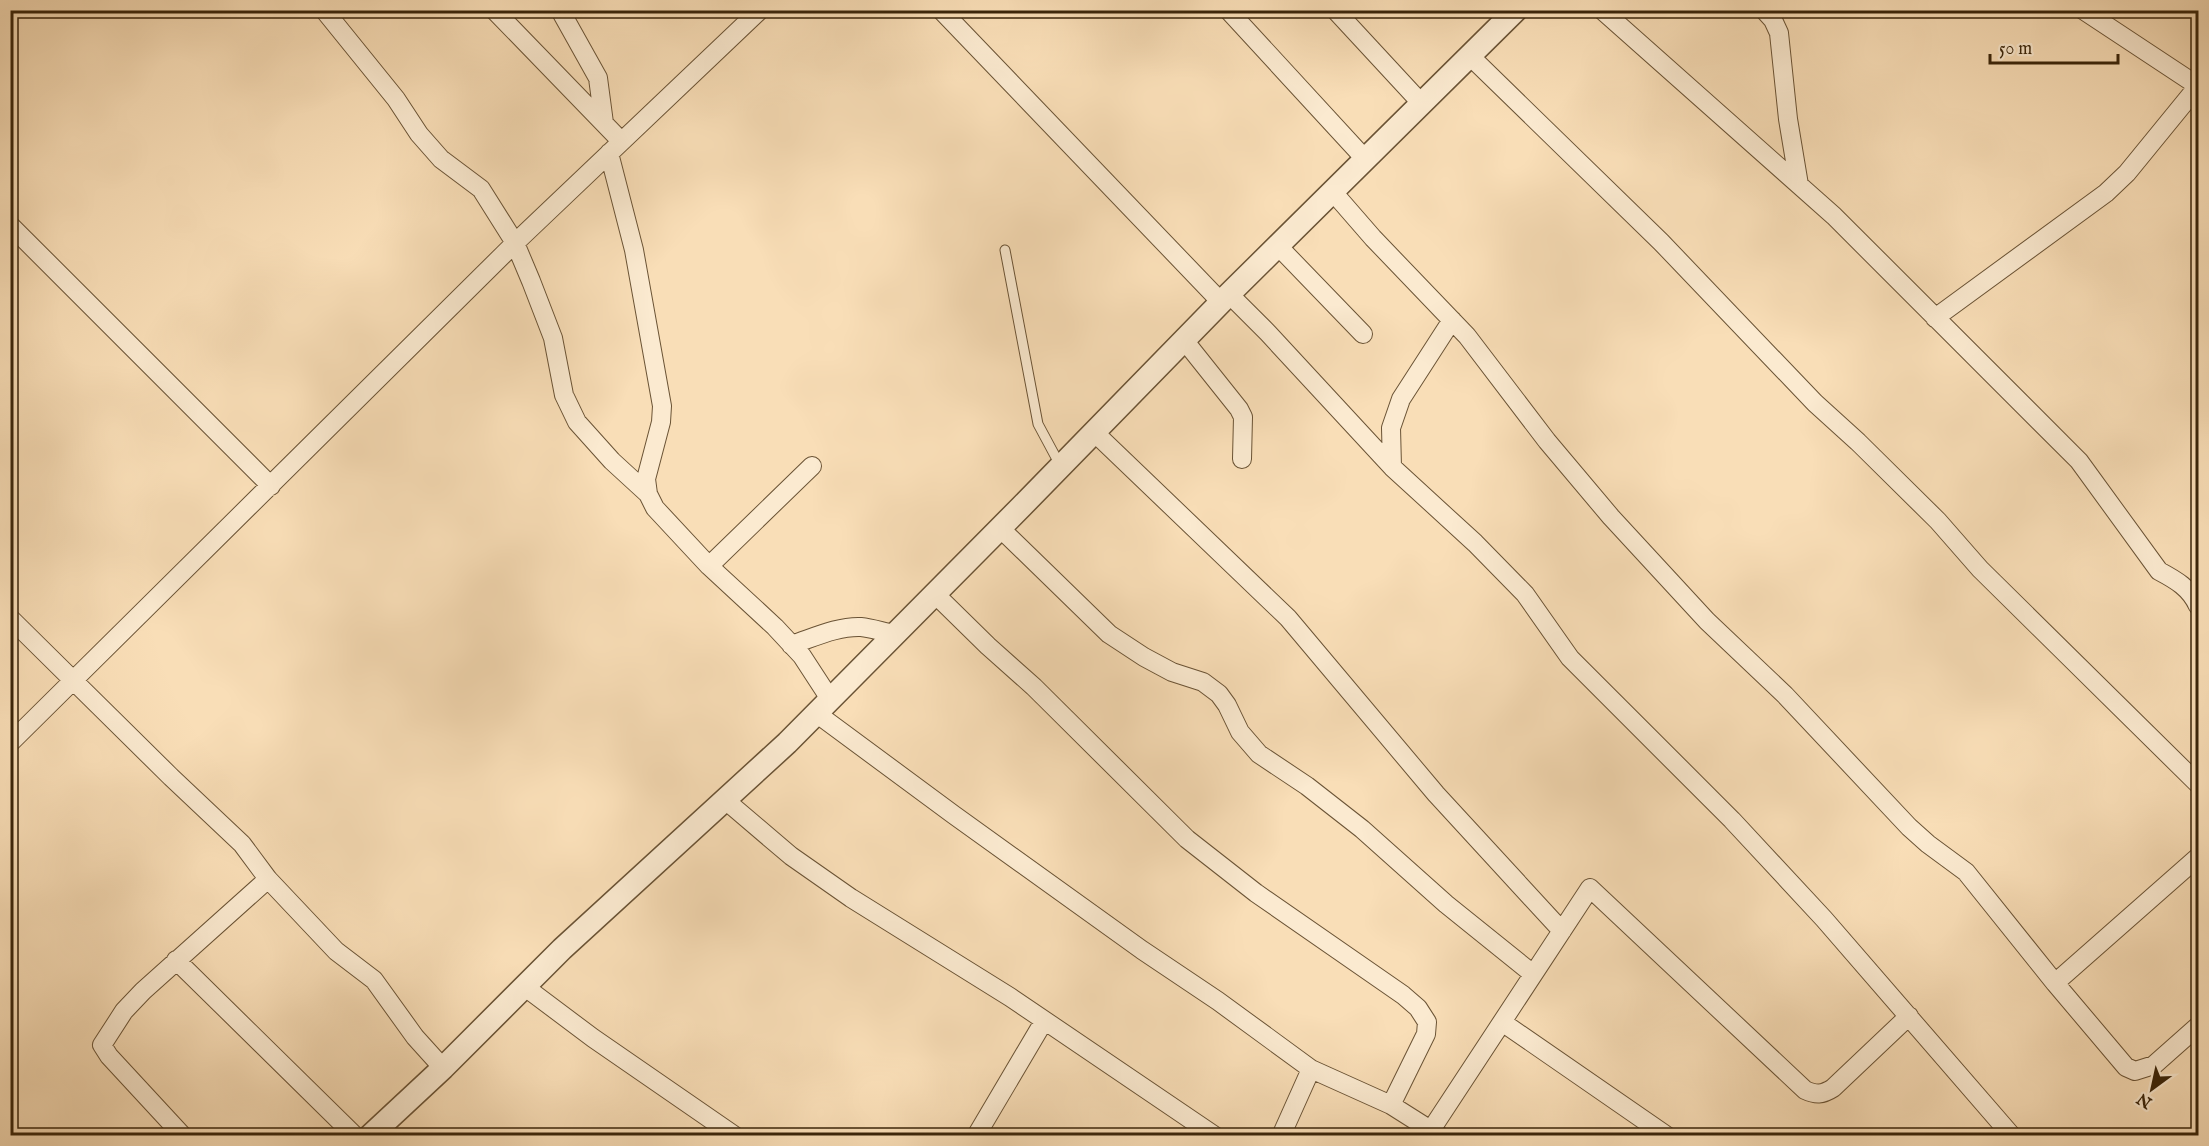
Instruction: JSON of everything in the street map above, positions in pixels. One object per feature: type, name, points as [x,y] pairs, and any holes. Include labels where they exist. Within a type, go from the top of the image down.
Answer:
[{"type":"street","points":[[324,10],[396,99],[419,134],[441,159],[481,189],[515,243],[553,338],[564,395],[577,422],[612,461],[648,495],[655,508],[709,566],[775,627],[802,656],[823,706],[954,815],[1311,1069],[1391,1105],[1436,1133],[1502,1022],[1590,888],[1805,1090],[1815,1095],[1826,1093],[1833,1088],[1909,1017]]},
{"type":"street","points":[[494,10],[604,123]]},
{"type":"street","points":[[560,10],[598,78],[604,123],[615,147],[661,396],[661,422],[646,480],[648,495]]},
{"type":"street","points":[[10,743],[515,243],[760,10]]},
{"type":"street","points":[[941,10],[1225,298],[1268,333],[1392,467],[1475,543],[1525,594],[1570,658],[1732,820],[1824,920],[2012,1136]]},
{"type":"street","points":[[1228,10],[1366,160]]},
{"type":"street","points":[[1335,10],[1422,104]]},
{"type":"street","points":[[1602,10],[1834,216],[2079,462],[2159,572],[2176,580],[2188,590],[2199,606]]},
{"type":"street","points":[[1764,10],[1773,20],[1779,33],[1788,119],[1799,185]]},
{"type":"street","points":[[1935,318],[2106,193],[2127,173],[2198,86],[2083,10]]},
{"type":"street","points":[[369,1136],[443,1068],[562,949],[787,743],[1225,298],[1513,11]]},
{"type":"street","points":[[1470,56],[1661,242],[1815,403],[1938,521],[1980,569],[2199,784]]},
{"type":"street","points":[[1333,192],[1373,238],[1467,336],[1536,427],[1611,517],[1707,621],[1785,695],[1909,827],[1966,872],[2126,1067],[2135,1071],[2154,1065],[2199,1026]]},
{"type":"street","points":[[10,225],[271,486]]},
{"type":"street","points":[[1278,246],[1363,334]]},
{"type":"street","points":[[1392,467],[1391,428],[1398,407],[1452,320]]},
{"type":"street","points":[[1184,340],[1243,417],[1242,459]]},
{"type":"street","points":[[1094,432],[1288,618],[1436,794],[1562,931]]},
{"type":"street","points":[[709,566],[812,466]]},
{"type":"street","points":[[1000,528],[1109,634],[1144,657],[1172,672],[1203,682],[1219,694],[1240,732],[1259,754],[1362,829],[1446,904],[1533,974]]},
{"type":"street","points":[[935,594],[1034,687],[1187,839],[1256,893],[1403,995],[1418,1008],[1427,1022],[1426,1034],[1391,1105]]},
{"type":"street","points":[[10,618],[242,844],[268,879],[336,951],[374,980],[415,1036],[443,1068]]},
{"type":"street","points":[[791,645],[834,631],[852,628],[863,627],[894,634]]},
{"type":"street","points":[[724,800],[791,856],[851,898],[1010,998],[1215,1136]]},
{"type":"street","points":[[2055,983],[2199,857]]},
{"type":"street","points":[[183,1136],[109,1056],[102,1045],[124,1011],[176,960],[268,879]]},
{"type":"street","points":[[176,960],[355,1136]]},
{"type":"street","points":[[525,987],[593,1038],[735,1136]]},
{"type":"street","points":[[976,1136],[1044,1021]]},
{"type":"street","points":[[1502,1022],[1667,1136]]},
{"type":"street","points":[[1281,1136],[1311,1069]]},
{"type":"lane","points":[[1005,250],[1038,424],[1061,467]]}]
